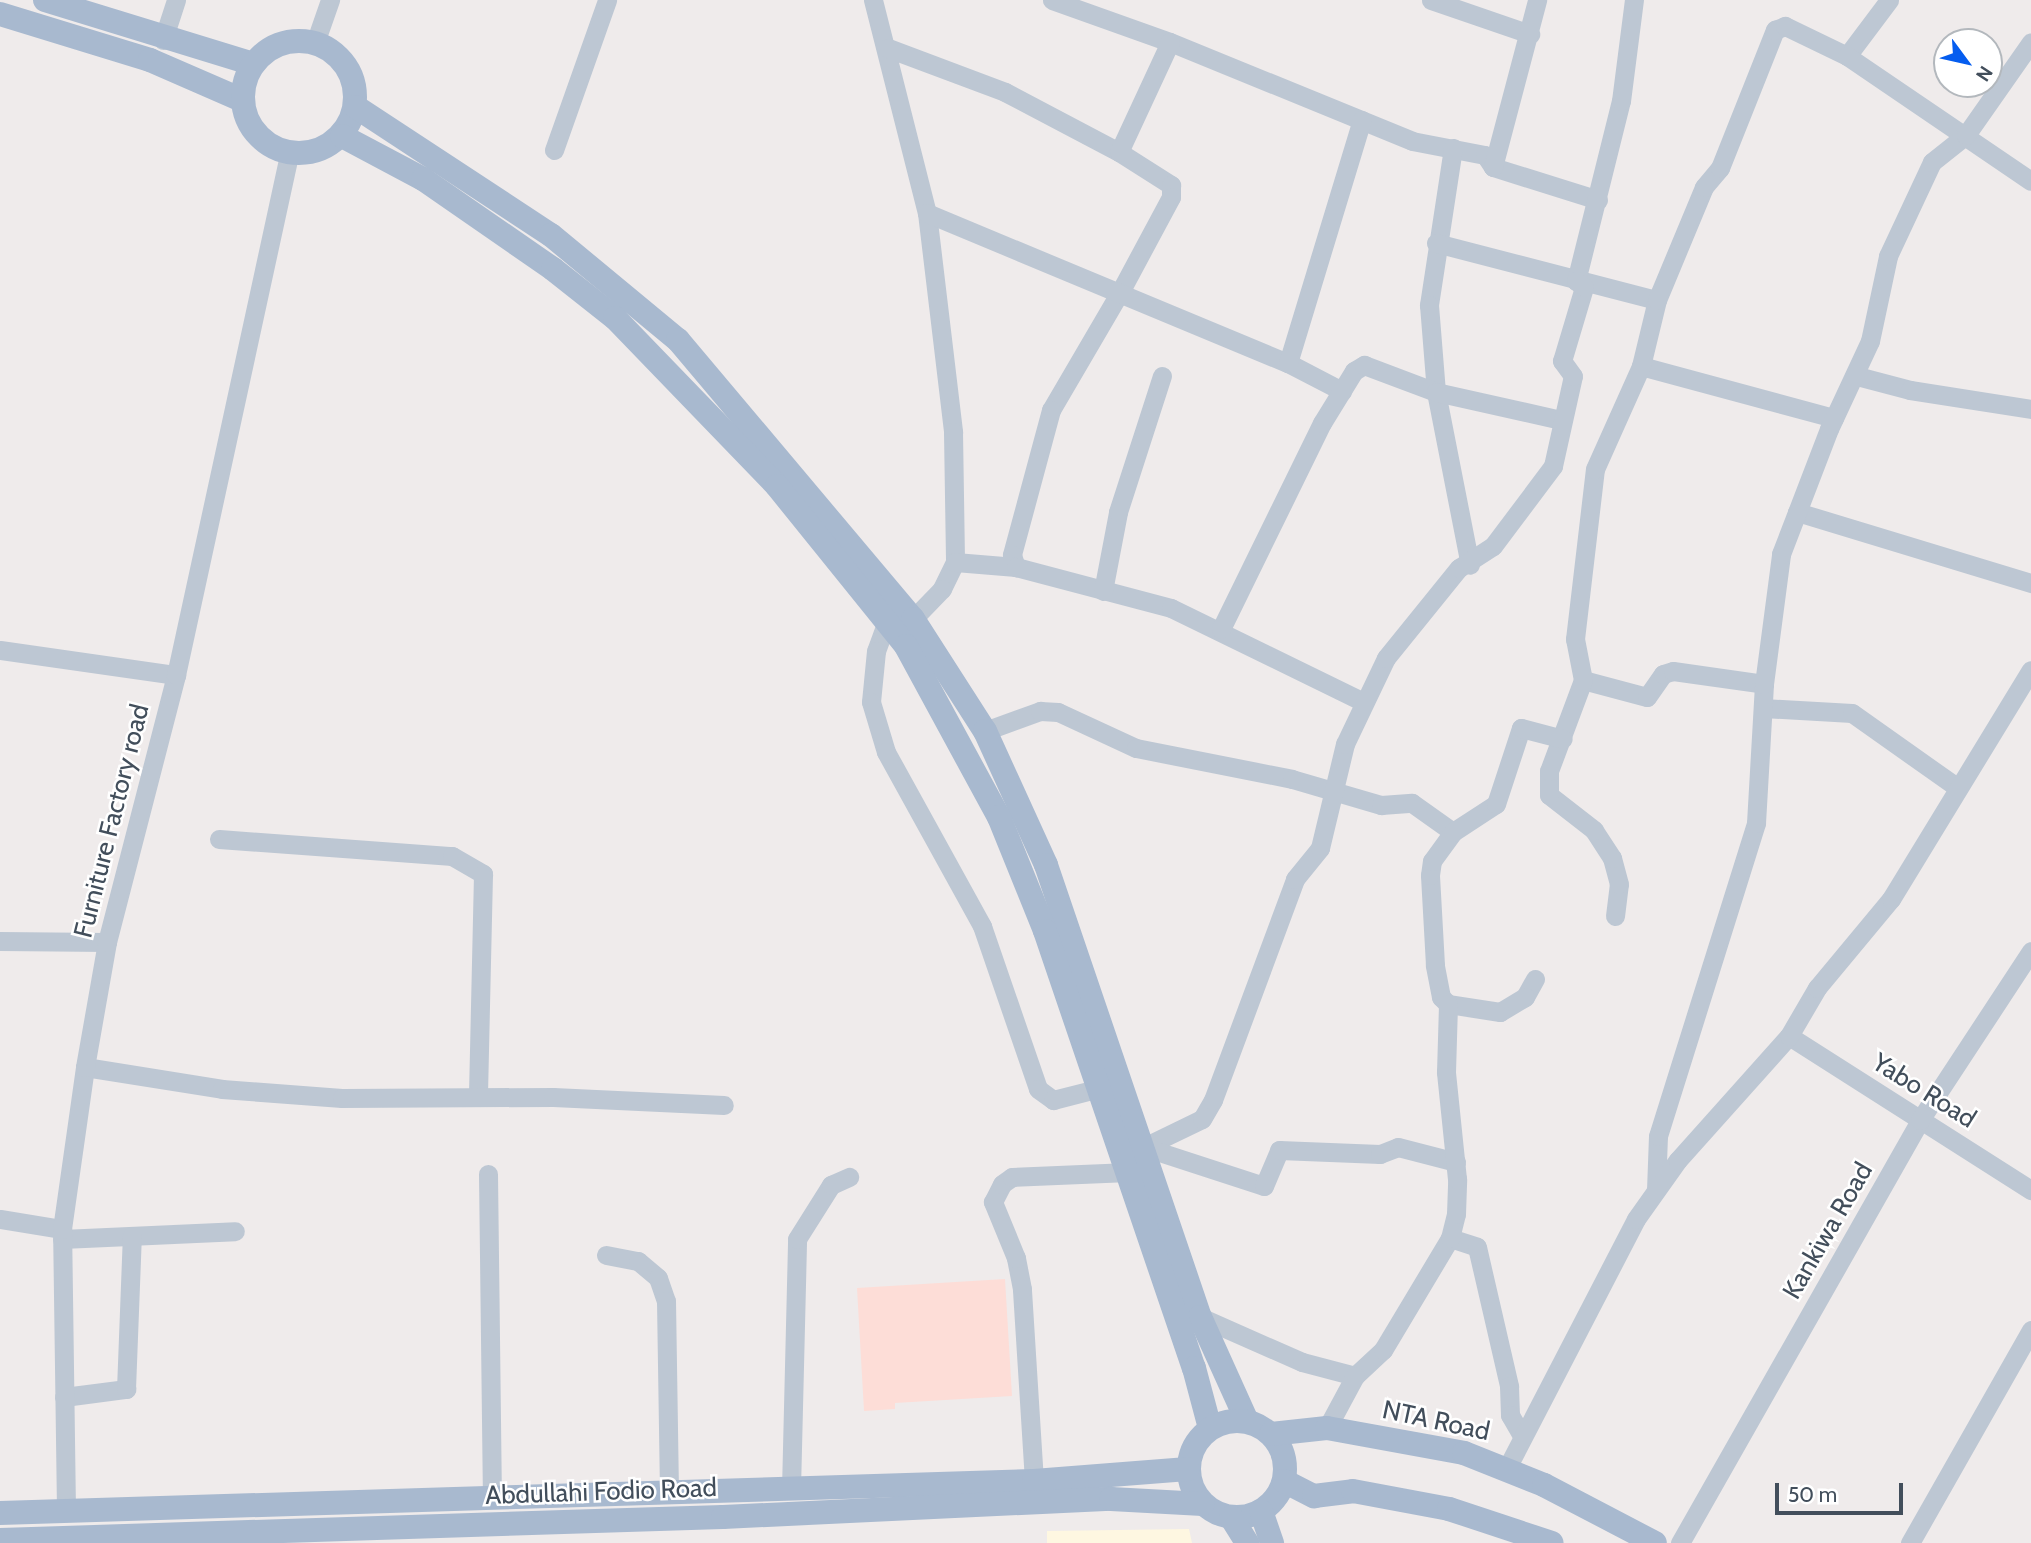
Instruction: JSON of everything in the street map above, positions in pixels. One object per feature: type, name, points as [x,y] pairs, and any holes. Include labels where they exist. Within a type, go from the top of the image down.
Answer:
[{"type":"main road","points":[[45,0],[92,12],[163,40],[253,64]]},
{"type":"main road","points":[[0,14],[150,60],[242,100]]},
{"type":"main road","points":[[292,41],[315,43],[339,56],[354,80],[356,107],[342,136],[317,152],[289,155],[256,136],[242,100],[253,64],[270,48],[292,41]]},
{"type":"main road","points":[[356,107],[551,235],[678,340],[913,619],[985,732],[1046,865],[1200,1317],[1247,1421]]},
{"type":"main road","points":[[342,136],[423,179],[553,269],[615,318],[777,486],[906,646],[999,817],[1045,931],[1096,1089],[1129,1172],[1210,1428]]},
{"type":"main road","points":[[1231,1517],[1261,1511],[1276,1498],[1284,1481],[1286,1464],[1271,1434],[1247,1421],[1227,1421],[1210,1428],[1198,1440],[1188,1469],[1203,1504],[1231,1517],[1247,1543]]},
{"type":"main road","name":"NTA Road","points":[[1271,1434],[1326,1428],[1464,1453],[1507,1468],[1655,1543]]},
{"type":"main road","name":"Abdullahi Fodio Road","points":[[0,1513],[1034,1481],[1188,1469]]},
{"type":"main road","points":[[1284,1481],[1314,1496],[1353,1491],[1449,1509],[1552,1543]]},
{"type":"main road","name":"Abdullahi Fodio Road","points":[[0,1539],[71,1540],[611,1521],[1111,1499],[1203,1504]]},
{"type":"main road","points":[[1261,1511],[1272,1543]]},
{"type":"street","points":[[163,40],[176,0]]},
{"type":"street","points":[[315,43],[330,0]]},
{"type":"street","points":[[554,150],[607,0]]},
{"type":"street","points":[[873,0],[888,48],[927,213],[953,432],[955,562],[942,589],[913,619]]},
{"type":"street","points":[[1052,0],[1170,42],[1412,141],[1485,155],[1493,167],[1598,200]]},
{"type":"street","points":[[1431,0],[1530,34]]},
{"type":"street","points":[[1493,167],[1537,0]]},
{"type":"street","points":[[1576,281],[1598,200],[1620,101],[1634,0]]},
{"type":"street","points":[[1847,56],[1889,0]]},
{"type":"street","points":[[1615,916],[1619,884],[1612,858],[1594,830],[1549,795],[1549,771],[1583,680],[1575,639],[1595,469],[1641,366],[1657,300],[1704,187],[1720,168],[1776,30],[1785,26],[1847,56],[2031,181]]},
{"type":"street","points":[[1119,152],[1170,42]]},
{"type":"street","points":[[1656,1190],[1658,1136],[1756,823],[1764,684],[1781,554],[1834,418],[1857,376],[1870,341],[1888,256],[1932,162],[1966,135],[2031,43]]},
{"type":"street","points":[[888,48],[1005,92],[1119,152],[1171,185],[1171,197],[1120,292],[1051,410],[1012,555],[1016,567]]},
{"type":"street","points":[[1289,363],[1362,120]]},
{"type":"street","points":[[1453,148],[1436,243],[1429,305],[1436,392],[1470,565]]},
{"type":"street","name":"Furniture Factory road","points":[[66,1510],[62,1234],[85,1067],[107,942],[176,675],[289,155]]},
{"type":"street","points":[[927,213],[1289,363],[1342,391]]},
{"type":"street","points":[[1436,243],[1657,300]]},
{"type":"street","points":[[1143,1147],[1202,1119],[1213,1100],[1295,878],[1320,848],[1345,744],[1362,701],[1386,658],[1460,568],[1470,565],[1493,546],[1528,497],[1538,491],[1560,446],[1565,429],[1561,420],[1573,376],[1562,361],[1584,287],[1576,281]]},
{"type":"street","points":[[1221,629],[1322,424],[1354,371],[1364,365],[1436,392],[1561,420]]},
{"type":"street","points":[[1641,366],[1834,418]]},
{"type":"street","points":[[1103,591],[1118,512],[1162,376]]},
{"type":"street","points":[[1857,376],[1910,390],[2031,409]]},
{"type":"street","points":[[1797,512],[2031,583]]},
{"type":"street","points":[[955,562],[1016,567],[1171,608],[1221,629],[1362,701]]},
{"type":"street","points":[[887,621],[876,651],[871,702],[886,752],[982,926],[1038,1089],[1053,1100],[1096,1089]]},
{"type":"street","points":[[0,650],[176,675]]},
{"type":"street","points":[[1507,1468],[1656,1190],[1789,1036],[1817,988],[1891,899],[2031,670]]},
{"type":"street","points":[[1583,680],[1647,696],[1663,674],[1674,671],[1764,684]]},
{"type":"street","points":[[1763,708],[1852,713],[1958,788]]},
{"type":"street","points":[[985,732],[1040,711],[1058,712],[1136,748],[1292,779],[1334,794],[1394,807],[1412,803],[1453,832]]},
{"type":"street","points":[[1535,979],[1525,997],[1500,1012],[1448,1004],[1441,997],[1435,965],[1430,875],[1432,861],[1453,832],[1496,804],[1521,728],[1563,739]]},
{"type":"street","points":[[219,839],[452,856],[483,874],[478,1097]]},
{"type":"street","points":[[0,941],[107,942]]},
{"type":"street","name":"Kankiwa Road","points":[[1680,1543],[1920,1120],[2031,951]]},
{"type":"street","points":[[1326,1428],[1355,1377],[1383,1350],[1450,1238],[1456,1214],[1456,1162],[1446,1072],[1448,1004]]},
{"type":"street","name":"Yabo Road","points":[[1789,1036],[2031,1190]]},
{"type":"street","points":[[85,1067],[275,1093],[342,1098],[478,1097],[723,1105]]},
{"type":"street","points":[[1143,1147],[1264,1186],[1279,1150],[1380,1154],[1398,1147],[1456,1162]]},
{"type":"street","points":[[1034,1481],[1022,1289],[1016,1258],[993,1202],[1002,1184],[1012,1177],[1129,1172]]},
{"type":"street","points":[[488,1174],[492,1499]]},
{"type":"street","points":[[791,1489],[797,1239],[831,1185],[849,1177]]},
{"type":"street","points":[[0,1219],[62,1234],[132,1236],[236,1231]]},
{"type":"street","points":[[64,1397],[126,1389],[132,1236]]},
{"type":"street","points":[[1450,1238],[1478,1247],[1509,1386],[1510,1415],[1522,1436]]},
{"type":"street","points":[[606,1255],[638,1261],[658,1278],[666,1301],[669,1494]]},
{"type":"street","points":[[1200,1317],[1302,1362],[1355,1377]]},
{"type":"street","points":[[1910,1543],[2031,1330]]},
{"type":"street","points":[[2014,1360],[2031,1371]]},
{"type":"shaded area","points":[[1005,1279],[1012,1396],[895,1403],[895,1409],[864,1411],[857,1288]]},
{"type":"shaded area","points":[[1189,1529],[1192,1543],[1047,1543],[1047,1531]]}]
